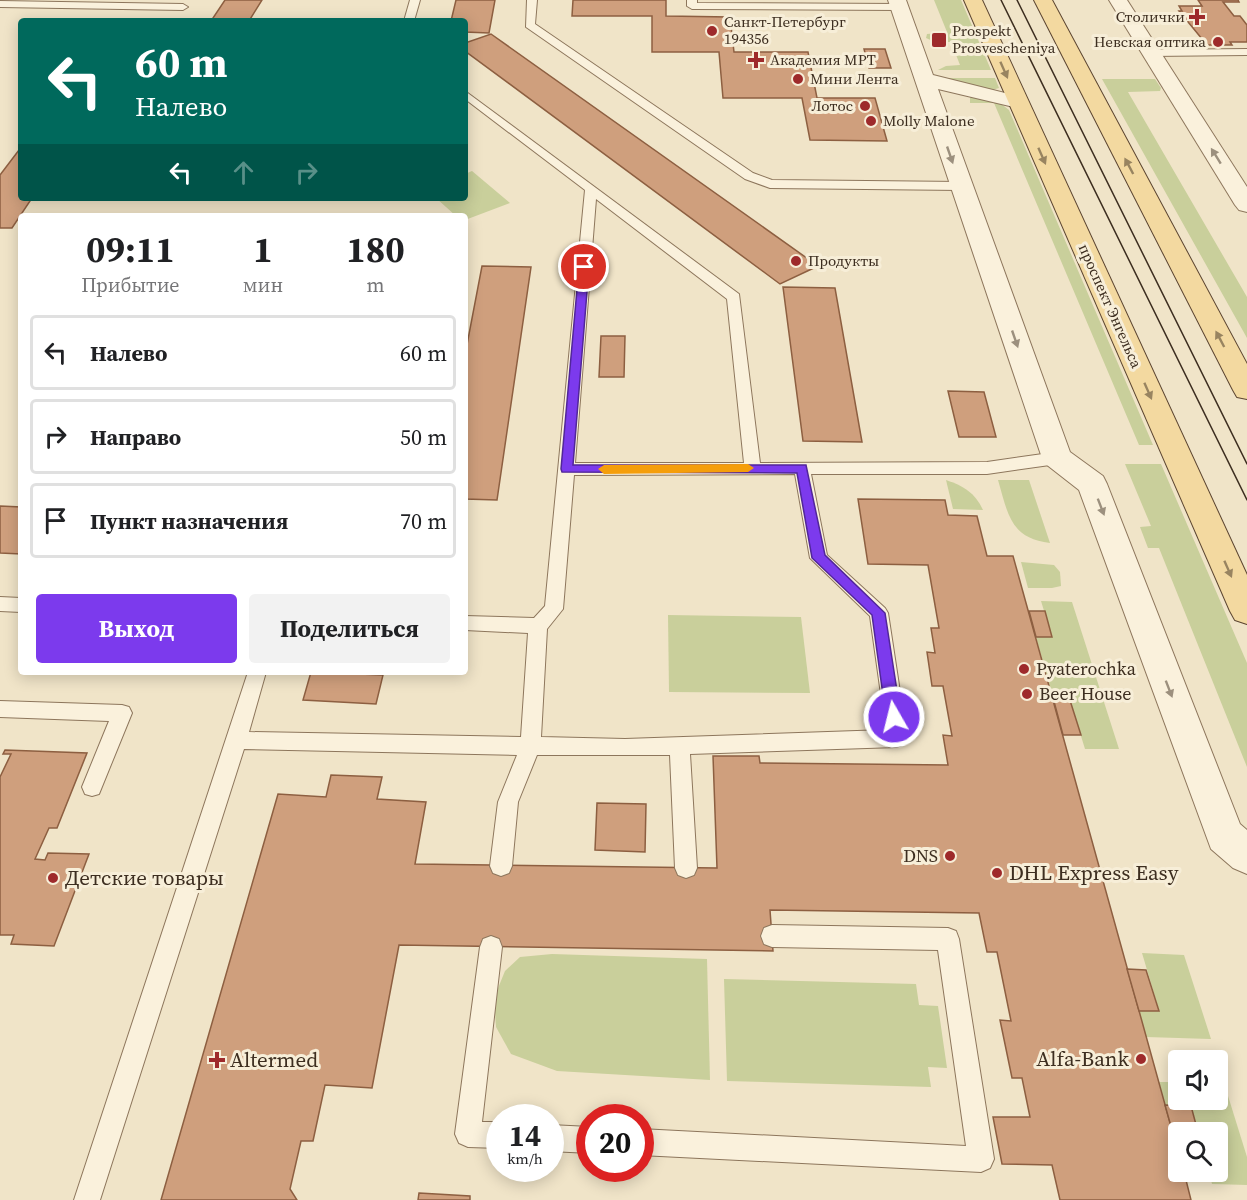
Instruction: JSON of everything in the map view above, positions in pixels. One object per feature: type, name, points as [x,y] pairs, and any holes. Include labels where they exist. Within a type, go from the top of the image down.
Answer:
[{"type":"main road","name":"проспект Энгельса","points":[[973,0],[1247,611]]},
{"type":"main road","points":[[1042,0],[1247,390]]},
{"type":"street","points":[[1118,0],[1247,205]]},
{"type":"street","points":[[898,4],[1057,458],[1092,484],[1225,836],[1247,855]]},
{"type":"street","points":[[924,79],[1018,102]]},
{"type":"lane","points":[[410,18],[415,0]]},
{"type":"lane","points":[[532,0],[530,26],[749,176],[770,184],[961,186]]},
{"type":"lane","points":[[692,0],[692,6],[898,4]]},
{"type":"lane","points":[[0,4],[183,7],[176,18]]},
{"type":"lane","points":[[1151,53],[1247,52]]},
{"type":"lane","points":[[468,96],[734,297],[753,468]]},
{"type":"lane","points":[[501,866],[508,802],[530,747],[538,626],[554,609],[591,189]]},
{"type":"lane","points":[[567,469],[987,468],[1057,458]]},
{"type":"lane","points":[[237,740],[680,748],[897,738],[879,613],[819,558],[802,468]]},
{"type":"lane","points":[[0,604],[18,605]]},
{"type":"lane","points":[[468,623],[538,626]]},
{"type":"lane","points":[[87,1200],[256,675]]},
{"type":"lane","points":[[0,709],[122,713],[92,787]]},
{"type":"lane","points":[[680,748],[686,868]]},
{"type":"lane","points":[[654,1143],[981,1159],[948,939],[772,936]]},
{"type":"lane","points":[[486,1135],[468,1134],[491,947]]},
{"type":"green space","points":[[934,0],[961,0],[991,70],[938,70],[946,66],[960,65],[951,42],[935,42],[926,38],[927,34],[947,32]]},
{"type":"green space","points":[[944,78],[995,78],[999,88],[992,90]]},
{"type":"green space","points":[[1102,79],[1155,79],[1161,88],[1160,91],[1128,92],[1247,297],[1247,338]]},
{"type":"green space","points":[[970,97],[1000,103],[1009,110],[1153,445],[1139,445],[994,103],[970,103]]},
{"type":"green space","points":[[472,171],[510,203],[468,219],[468,213],[453,213],[439,201],[468,201],[468,173]]},
{"type":"green space","points":[[1125,464],[1161,464],[1247,663],[1247,767],[1159,548],[1148,548],[1140,527],[1151,526]]},
{"type":"green space","points":[[946,480],[968,491],[983,510],[953,509]]},
{"type":"green space","points":[[998,480],[1029,480],[1050,543],[1026,536],[1019,530],[1008,514]]},
{"type":"green space","points":[[1021,562],[1054,565],[1060,572],[1061,586],[1028,588]]},
{"type":"green space","points":[[1041,601],[1072,602],[1119,749],[1085,749],[1068,694],[1052,694],[1036,637],[1052,637]]},
{"type":"green space","points":[[668,615],[801,617],[810,693],[669,692]]},
{"type":"green space","points":[[1142,953],[1184,955],[1211,1039],[1146,1037],[1139,1011],[1159,1010]]},
{"type":"green space","points":[[552,954],[707,959],[710,1080],[557,1071],[511,1054],[496,1027],[494,998],[505,971],[520,957]]},
{"type":"green space","points":[[724,979],[916,984],[919,1005],[938,1006],[947,1068],[928,1067],[931,1087],[727,1081]]},
{"type":"green space","points":[[1159,1082],[1168,1082],[1168,1105],[1165,1105]]},
{"type":"green space","points":[[1228,1096],[1247,1157],[1247,1185],[1212,1184],[1212,1182],[1228,1182],[1228,1122],[1195,1122],[1191,1110],[1228,1110]]},
{"type":"building","points":[[225,0],[262,0],[251,18],[213,18]]},
{"type":"building","points":[[456,0],[495,0],[489,33],[468,32],[468,18],[452,18]]},
{"type":"building","points":[[573,0],[666,0],[666,16],[730,17],[734,52],[808,52],[817,98],[875,98],[887,141],[810,140],[802,98],[723,98],[719,52],[652,52],[652,16],[572,16]]},
{"type":"building","points":[[1198,0],[1238,0],[1239,2],[1223,2],[1234,16],[1240,16],[1247,25],[1247,42],[1230,42],[1232,45],[1207,45],[1179,11],[1182,11],[1179,6],[1202,6]]},
{"type":"building","points":[[491,34],[818,266],[780,284],[468,53],[468,42]]},
{"type":"building","points":[[864,49],[885,49],[891,68],[869,68]]},
{"type":"building","points":[[18,151],[18,201],[30,201],[22,213],[18,213],[18,219],[12,228],[0,228],[0,175]]},
{"type":"building","points":[[482,266],[531,267],[497,500],[468,499],[468,339]]},
{"type":"building","points":[[783,287],[835,288],[862,442],[803,441]]},
{"type":"building","points":[[601,336],[625,336],[624,377],[599,377]]},
{"type":"building","points":[[948,391],[984,392],[996,437],[959,437]]},
{"type":"building","points":[[858,499],[945,500],[948,515],[977,516],[987,556],[1013,556],[1170,1122],[1168,1122],[1168,1182],[1186,1182],[1191,1200],[1060,1200],[1052,1165],[1002,1164],[993,1117],[1030,1117],[1022,1078],[1012,1078],[1000,1020],[1011,1021],[997,952],[987,952],[979,913],[770,910],[773,951],[399,945],[372,1088],[325,1085],[313,1141],[301,1141],[290,1189],[297,1200],[161,1200],[278,794],[326,797],[331,775],[382,777],[377,799],[426,802],[415,864],[717,868],[713,756],[759,756],[760,763],[948,765],[943,735],[952,736],[943,686],[932,686],[927,652],[935,653],[931,628],[939,628],[928,565],[868,564]]},
{"type":"building","points":[[0,506],[18,507],[18,554],[0,553]]},
{"type":"building","points":[[1029,611],[1045,611],[1052,637],[1036,637]]},
{"type":"building","points":[[310,675],[383,675],[376,704],[303,700]]},
{"type":"building","points":[[1052,694],[1068,694],[1081,735],[1063,735]]},
{"type":"building","points":[[5,750],[87,753],[57,828],[49,828],[35,859],[45,860],[48,853],[89,854],[54,946],[11,944],[14,935],[0,935],[0,777],[11,754],[3,754]]},
{"type":"building","points":[[597,803],[646,804],[645,852],[595,850]]},
{"type":"building","points":[[1127,969],[1146,970],[1159,1011],[1139,1011]]},
{"type":"building","points":[[1165,1105],[1168,1105],[1168,1110],[1192,1110],[1195,1122],[1170,1122]]},
{"type":"building","points":[[419,1193],[470,1196],[470,1200],[418,1200]]},
{"type":"tram line","points":[[1001,0],[1247,500]]},
{"type":"tram line","points":[[1017,0],[1247,464]]},
{"type":"slow traffic","points":[[604,469],[748,468]]},
{"type":"place","name":"Столички","points":[[1197,17]]},
{"type":"place","name":"Санкт-Петербург 194356","points":[[712,31]]},
{"type":"place","name":"Prospekt Prosvescheniya","points":[[939,40]]},
{"type":"place","name":"Невская оптика","points":[[1218,42]]},
{"type":"place","name":"Академия МРТ","points":[[756,60]]},
{"type":"place","name":"Мини Лента","points":[[798,79]]},
{"type":"place","name":"Лотос","points":[[865,106]]},
{"type":"place","name":"Molly Malone","points":[[871,121]]},
{"type":"place","name":"Продукты","points":[[796,261]]},
{"type":"place","name":"Pyaterochka","points":[[1024,669]]},
{"type":"place","name":"Beer House","points":[[1027,694]]},
{"type":"place","name":"DNS","points":[[950,856]]},
{"type":"place","name":"DHL Express Easy","points":[[997,873]]},
{"type":"place","name":"Детские товары","points":[[53,878]]},
{"type":"place","name":"Alfa-Bank","points":[[1141,1059]]},
{"type":"place","name":"Altermed","points":[[217,1060]]},
{"type":"route","points":[[584,267],[567,469],[802,468],[819,558],[879,613],[894,717]]}]
